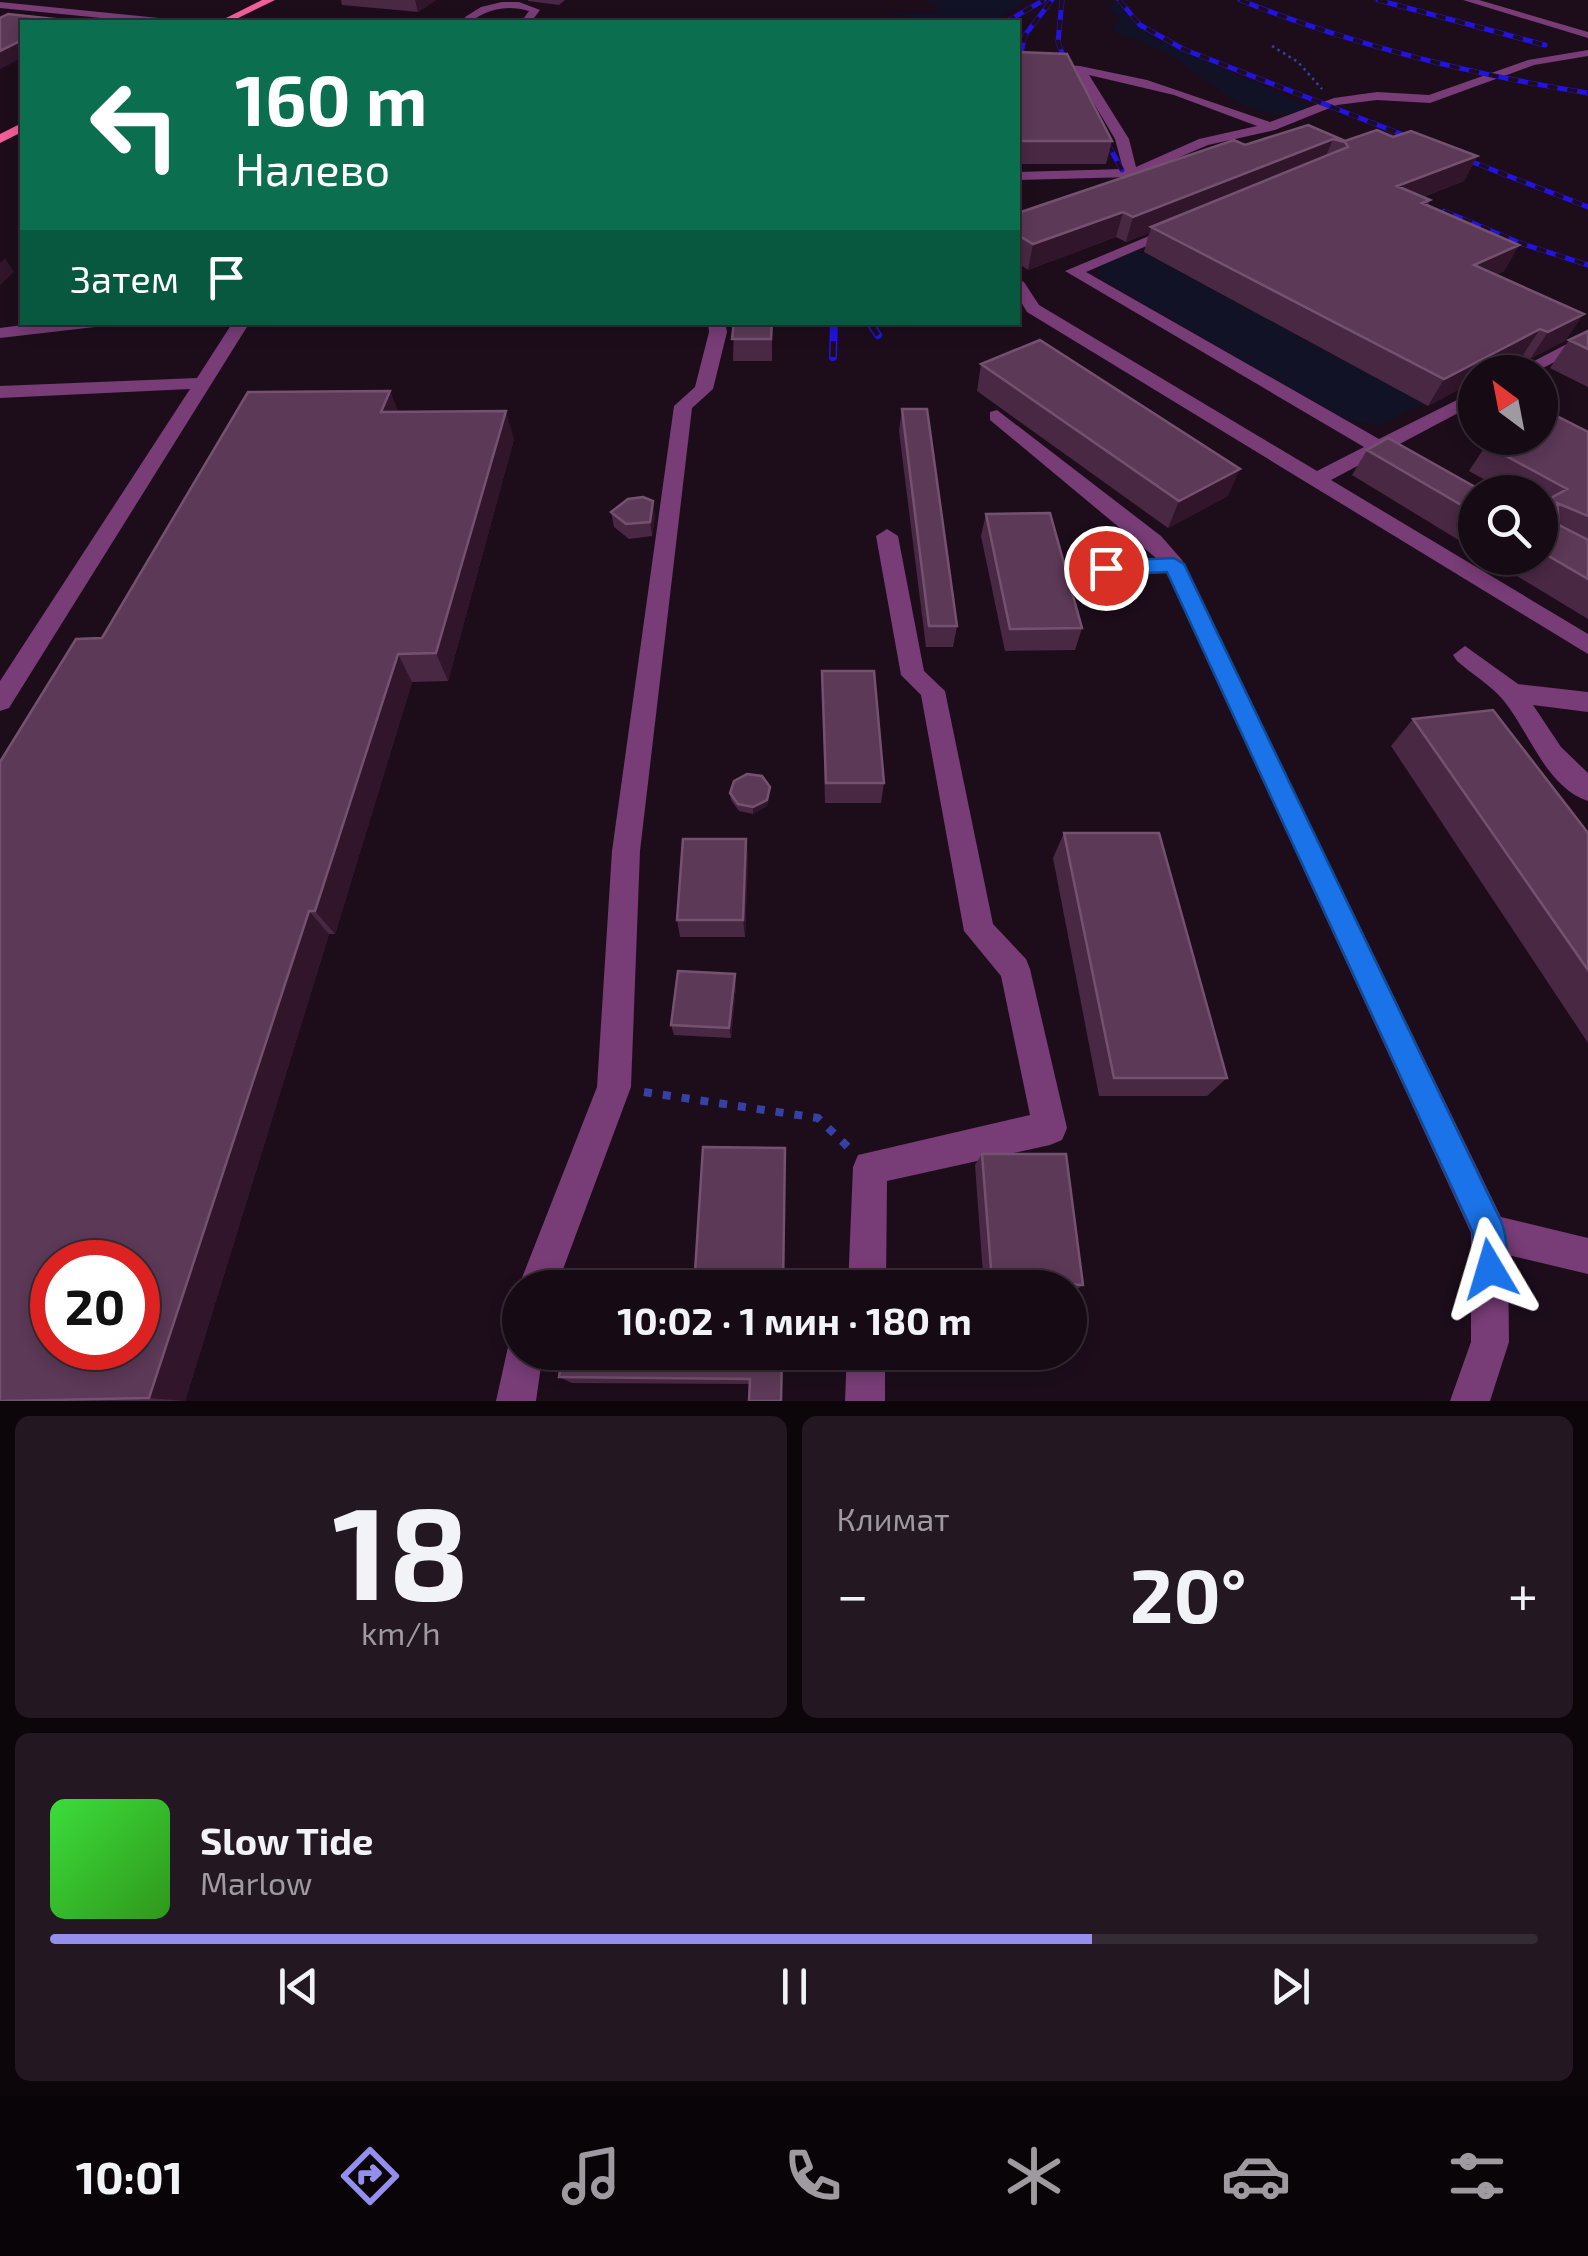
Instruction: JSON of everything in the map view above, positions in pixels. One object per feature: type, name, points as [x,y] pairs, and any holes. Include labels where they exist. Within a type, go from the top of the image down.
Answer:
[{"type":"main road","points":[[227,20],[270,0]]},
{"type":"lane","points":[[1468,0],[1588,36]]},
{"type":"lane","points":[[470,20],[477,12],[513,4],[535,10],[528,20]]},
{"type":"lane","points":[[0,5],[148,20]]},
{"type":"lane","points":[[1020,176],[1134,173],[1204,142],[1270,127],[1334,102],[1377,96],[1430,99],[1532,62],[1588,52]]},
{"type":"lane","points":[[1020,65],[1080,68],[1214,103],[1270,127]]},
{"type":"lane","points":[[1080,68],[1122,139],[1126,162],[1134,173]]},
{"type":"lane","points":[[1200,220],[1074,270],[1427,474]]},
{"type":"lane","points":[[1020,287],[1032,308],[1588,645]]},
{"type":"lane","points":[[0,333],[69,325]]},
{"type":"lane","points":[[0,701],[240,325]]},
{"type":"lane","points":[[544,1270],[614,1087],[626,851],[683,406],[704,389],[717,325]]},
{"type":"lane","points":[[1555,355],[1588,338]]},
{"type":"lane","points":[[0,392],[204,383]]},
{"type":"lane","points":[[1316,479],[1458,406]]},
{"type":"lane","points":[[996,416],[1154,541],[1174,564],[1489,1232],[1490,1342],[1470,1401]]},
{"type":"lane","points":[[867,1270],[870,1167],[1050,1128],[1015,969],[979,931],[933,691],[913,674],[887,536]]},
{"type":"lane","points":[[1071,570],[1174,564]]},
{"type":"lane","points":[[1465,655],[1512,694],[1552,755],[1588,790]]},
{"type":"lane","points":[[1512,694],[1588,702]]},
{"type":"lane","points":[[1489,1232],[1588,1256]]},
{"type":"lane","points":[[516,1401],[521,1370]]},
{"type":"lane","points":[[865,1401],[866,1370]]},
{"type":"path","points":[[1272,46],[1298,62],[1334,102]]},
{"type":"path","points":[[614,1087],[818,1118],[870,1167]]},
{"type":"shaded area","points":[[924,0],[1026,0],[997,20],[928,20],[881,11],[932,14],[938,6]]},
{"type":"shaded area","points":[[1112,2],[1118,2],[1132,22],[1155,39],[1311,107],[1272,114],[1237,102],[1166,53],[1116,32],[1113,25],[1120,19],[1108,8]]},
{"type":"shaded area","points":[[1138,250],[1423,403],[1379,426],[1344,419],[1101,279],[1098,271],[1103,263]]},
{"type":"building","points":[[8,14],[64,20],[20,20],[20,41],[0,51],[0,18]]},
{"type":"building","points":[[1020,52],[1067,54],[1112,141],[1020,141]]},
{"type":"building","points":[[1308,125],[1345,141],[1377,130],[1393,137],[1411,131],[1477,156],[1397,186],[1430,200],[1422,203],[1519,245],[1474,265],[1584,314],[1548,332],[1540,329],[1490,355],[1458,355],[1458,372],[1444,379],[1151,227],[1348,147],[1333,139],[1133,217],[1123,212],[1033,244],[1020,236],[1020,212],[1234,140],[1245,145]]},
{"type":"building","points":[[734,325],[772,325],[771,339],[732,339]]},
{"type":"building","points":[[1588,331],[1588,349],[1569,340]]},
{"type":"building","points":[[1040,340],[1240,469],[1179,501],[981,364]]},
{"type":"building","points":[[390,391],[381,412],[506,411],[436,653],[398,654],[160,1365],[160,1240],[30,1240],[30,1370],[158,1370],[149,1398],[0,1401],[0,762],[76,639],[102,638],[248,392]]},
{"type":"building","points":[[902,409],[927,409],[957,626],[929,626]]},
{"type":"building","points":[[1558,417],[1588,432],[1588,516],[1558,503],[1558,494],[1567,489],[1558,484],[1558,475],[1541,475],[1504,455],[1558,455]]},
{"type":"building","points":[[1388,438],[1458,477],[1458,503],[1367,450]]},
{"type":"building","points":[[643,497],[653,501],[650,522],[626,524],[611,512],[628,499]]},
{"type":"building","points":[[1050,513],[1082,628],[1010,629],[986,514]]},
{"type":"building","points":[[1558,514],[1559,525],[1588,540],[1588,579],[1558,562]]},
{"type":"building","points":[[822,671],[874,671],[884,783],[826,783]]},
{"type":"building","points":[[1493,710],[1588,833],[1588,970],[1413,719]]},
{"type":"building","points":[[747,774],[762,776],[770,787],[767,800],[753,807],[738,804],[730,793],[734,781]]},
{"type":"building","points":[[1064,833],[1159,833],[1227,1078],[1114,1078]]},
{"type":"building","points":[[683,839],[746,839],[743,920],[677,920]]},
{"type":"building","points":[[678,971],[735,974],[729,1028],[671,1025]]},
{"type":"building","points":[[703,1147],[785,1148],[783,1270],[695,1270]]},
{"type":"building","points":[[982,1154],[1066,1154],[1081,1270],[991,1270]]},
{"type":"building","points":[[560,1370],[782,1370],[781,1401],[749,1401],[750,1379],[559,1377]]},
{"type":"railway","points":[[1009,20],[1044,0]]},
{"type":"railway","points":[[1020,58],[1025,35],[1052,0]]},
{"type":"railway","points":[[1062,0],[1058,42],[1071,77]]},
{"type":"railway","points":[[1119,0],[1140,25],[1183,49],[1588,207]]},
{"type":"railway","points":[[1240,0],[1325,31],[1411,56],[1588,93]]},
{"type":"railway","points":[[1378,0],[1545,45]]},
{"type":"railway","points":[[1098,126],[1122,170]]},
{"type":"railway","points":[[1444,211],[1520,243],[1588,265]]},
{"type":"railway","points":[[833,357],[834,325]]},
{"type":"railway","points":[[871,325],[878,335]]},
{"type":"route","points":[[1106,568],[1174,564],[1489,1232],[1490,1269]]}]
